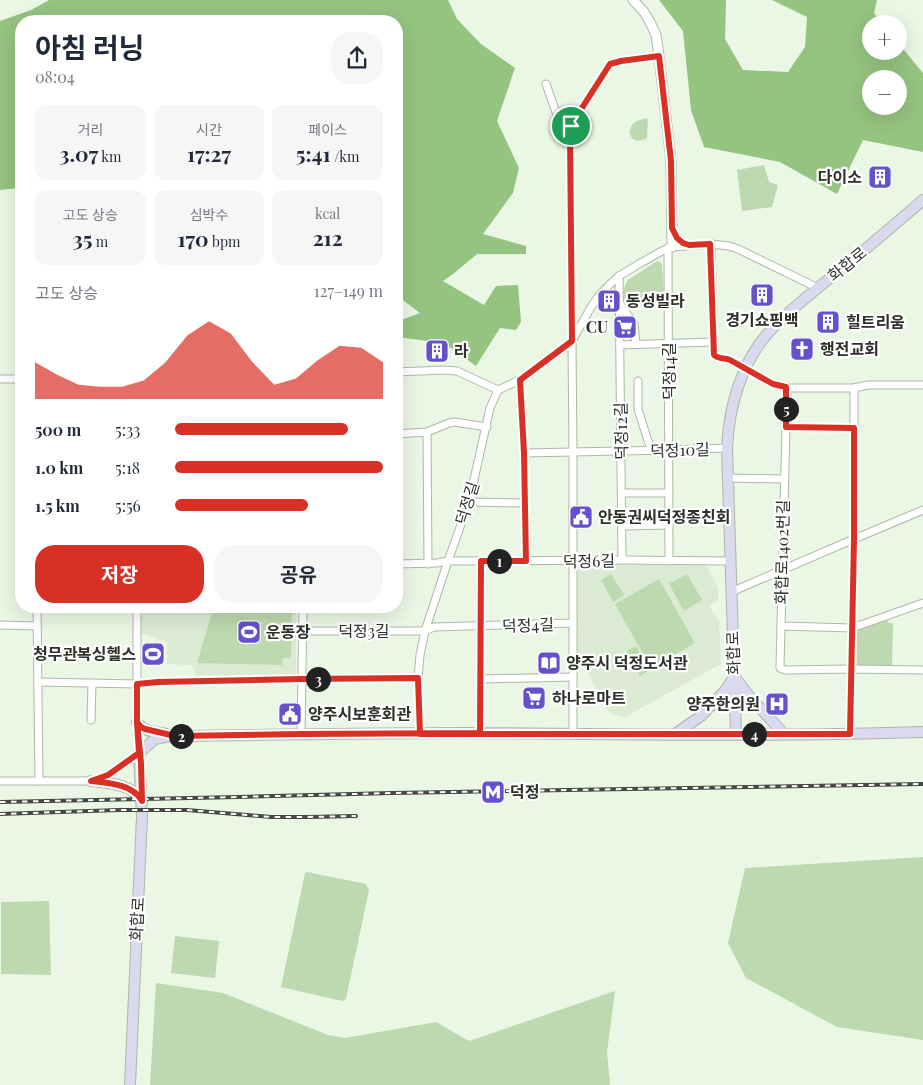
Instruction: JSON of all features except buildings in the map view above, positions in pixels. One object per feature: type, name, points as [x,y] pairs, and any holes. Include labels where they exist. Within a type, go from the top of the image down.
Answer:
[{"type":"main road","name":"화합로","points":[[736,734],[726,448],[730,414],[736,392],[745,369],[757,348],[780,320],[923,200]]},
{"type":"main road","points":[[674,735],[701,716],[724,692],[734,676],[749,696],[784,734]]},
{"type":"main road","points":[[138,726],[175,736]]},
{"type":"main road","points":[[139,753],[155,739],[175,736],[480,733],[674,735],[923,732]]},
{"type":"main road","name":"화합로","points":[[130,1085],[142,816],[139,753]]},
{"type":"main road","points":[[91,781],[128,788],[142,797]]},
{"type":"street","points":[[633,0],[644,12],[656,35],[671,161],[672,228],[670,248]]},
{"type":"street","points":[[573,734],[571,126],[610,64],[659,56]]},
{"type":"street","points":[[546,84],[558,117],[571,126]]},
{"type":"street","points":[[672,228],[677,238],[689,245]]},
{"type":"street","points":[[660,252],[668,242],[672,228]]},
{"type":"street","points":[[403,372],[457,371],[498,390],[520,380],[572,341],[598,297],[619,276],[670,248],[710,244],[729,246],[818,288]]},
{"type":"street","points":[[710,244],[715,356],[728,359],[773,384],[786,387],[810,389],[923,385]]},
{"type":"street","name":"덕정14길","points":[[669,561],[668,343],[670,248]]},
{"type":"street","name":"덕정12길","points":[[619,276],[622,560]]},
{"type":"street","points":[[619,302],[634,324],[636,344]]},
{"type":"street","points":[[572,312],[578,314],[587,313]]},
{"type":"street","points":[[620,345],[713,342]]},
{"type":"street","points":[[0,379],[15,379]]},
{"type":"street","points":[[520,380],[524,453],[526,561]]},
{"type":"street","name":"덕정12길","points":[[638,381],[638,409],[652,451]]},
{"type":"street","name":"화합로1402번길","points":[[786,387],[780,666],[782,670],[850,669]]},
{"type":"street","points":[[850,734],[854,539],[854,388]]},
{"type":"street","name":"덕정길","points":[[420,734],[418,678],[425,631],[469,502],[492,404],[498,390]]},
{"type":"street","points":[[403,434],[427,432],[454,422],[487,427]]},
{"type":"street","points":[[786,427],[854,428]]},
{"type":"street","points":[[427,432],[428,564]]},
{"type":"street","name":"덕정10길","points":[[524,453],[726,448]]},
{"type":"street","name":"화합로1402번길","points":[[728,478],[784,479]]},
{"type":"street","points":[[622,493],[669,493]]},
{"type":"street","points":[[469,502],[525,503]]},
{"type":"street","points":[[731,592],[923,510]]},
{"type":"street","points":[[622,526],[669,525]]},
{"type":"street","name":"덕정6길","points":[[403,564],[437,564],[448,561],[730,561]]},
{"type":"street","points":[[480,733],[481,561]]},
{"type":"street","name":"화합로1402번길","points":[[781,626],[852,628],[923,603]]},
{"type":"street","points":[[37,613],[39,780]]},
{"type":"street","name":"화합로","points":[[137,613],[139,753]]},
{"type":"street","points":[[301,734],[303,613]]},
{"type":"street","name":"덕정4길","points":[[425,631],[434,627],[573,623]]},
{"type":"street","points":[[0,626],[37,626]]},
{"type":"street","name":"덕정3길","points":[[303,631],[425,631]]},
{"type":"street","points":[[850,669],[923,670]]},
{"type":"street","points":[[481,679],[572,677]]},
{"type":"street","points":[[38,682],[137,684],[158,682],[418,678]]},
{"type":"street","points":[[92,683],[92,720]]},
{"type":"street","points":[[0,781],[91,781],[108,775],[139,753]]},
{"type":"shaded area","points":[[580,564],[706,565],[718,588],[718,600],[710,605],[713,613],[719,620],[721,664],[625,717],[612,714],[605,708],[603,697],[599,694],[587,672],[576,660],[575,569]]},
{"type":"shaded area","points":[[141,613],[296,613],[296,674],[196,676],[192,665],[167,664],[167,642],[141,633]]},
{"type":"green space","points":[[49,0],[448,0],[457,19],[481,44],[515,68],[497,121],[519,168],[513,193],[483,234],[526,246],[526,254],[477,254],[443,281],[484,305],[496,286],[518,285],[521,322],[516,330],[500,328],[476,366],[444,343],[403,338],[403,319],[420,313],[403,299],[403,15],[17,15]]},
{"type":"green space","points":[[659,0],[726,0],[725,39],[743,70],[788,72],[805,47],[807,17],[772,0],[877,0],[874,13],[875,15],[862,15],[862,60],[907,60],[907,54],[923,73],[923,152],[863,140],[837,194],[780,162],[704,147],[691,110],[683,31]]},
{"type":"green space","points":[[15,16],[15,189],[0,190],[0,21]]},
{"type":"green space","points":[[645,118],[648,120],[647,138],[635,140],[630,135],[631,127],[635,122]]},
{"type":"green space","points":[[764,165],[769,182],[778,185],[772,207],[742,211],[737,170]]},
{"type":"green space","points":[[657,261],[662,264],[664,302],[624,302],[624,290],[628,280]]},
{"type":"green space","points":[[611,574],[624,595],[613,602],[601,580]]},
{"type":"green space","points":[[687,574],[702,600],[684,611],[669,584]]},
{"type":"green space","points":[[659,579],[695,643],[651,668],[615,604]]},
{"type":"green space","name":"운동장","points":[[212,613],[292,613],[291,658],[283,658],[282,665],[197,663]]},
{"type":"green space","points":[[886,619],[889,623],[893,623],[892,666],[854,666],[855,631]]},
{"type":"green space","points":[[636,646],[650,670],[640,676],[626,651]]},
{"type":"green space","points":[[923,857],[923,1040],[837,1027],[746,978],[728,943],[745,868]]},
{"type":"green space","points":[[305,873],[366,884],[369,890],[346,999],[342,1001],[281,987]]},
{"type":"green space","points":[[49,901],[51,975],[1,974],[1,902]]},
{"type":"green space","points":[[175,936],[219,941],[215,978],[171,973]]},
{"type":"green space","points":[[156,983],[223,993],[328,1035],[345,1038],[436,1022],[469,1041],[615,991],[607,1052],[610,1085],[150,1085]]},
{"type":"railway","points":[[0,802],[923,784]]},
{"type":"railway","points":[[0,814],[187,810],[271,817],[356,816]]},
{"type":"place","name":"다이소","points":[[880,177]]},
{"type":"place","name":"경기쇼핑백","points":[[762,295]]},
{"type":"place","name":"동성빌라","points":[[609,301]]},
{"type":"place","name":"힐트리움","points":[[828,322]]},
{"type":"place","name":"CU","points":[[625,327]]},
{"type":"place","name":"행전교회","points":[[802,349]]},
{"type":"place","name":"라","points":[[437,351]]},
{"type":"place","name":"안동권씨덕정종친회","points":[[581,517]]},
{"type":"place","name":"운동장","points":[[249,632]]},
{"type":"place","name":"청무관복싱헬스","points":[[153,654]]},
{"type":"place","name":"양주시 덕정도서관","points":[[549,663]]},
{"type":"place","name":"하나로마트","points":[[534,698]]},
{"type":"place","name":"양주한의원","points":[[777,704]]},
{"type":"place","name":"양주시보훈회관","points":[[290,714]]},
{"type":"place","name":"덕정","points":[[493,792]]},
{"type":"route","points":[[571,126],[572,341],[520,380],[524,453],[526,561],[481,561],[480,733],[420,734],[301,734],[175,736],[145,729],[137,722],[139,753],[141,763],[142,801],[138,795],[128,788],[91,781],[108,775],[139,753],[138,730],[137,722],[137,684],[158,682],[418,678],[420,734],[850,734],[854,428],[786,427],[786,387],[773,384],[730,360],[718,358],[714,355],[710,244],[689,245],[683,243],[677,238],[672,228],[671,161],[659,56],[610,64],[571,126]]}]
